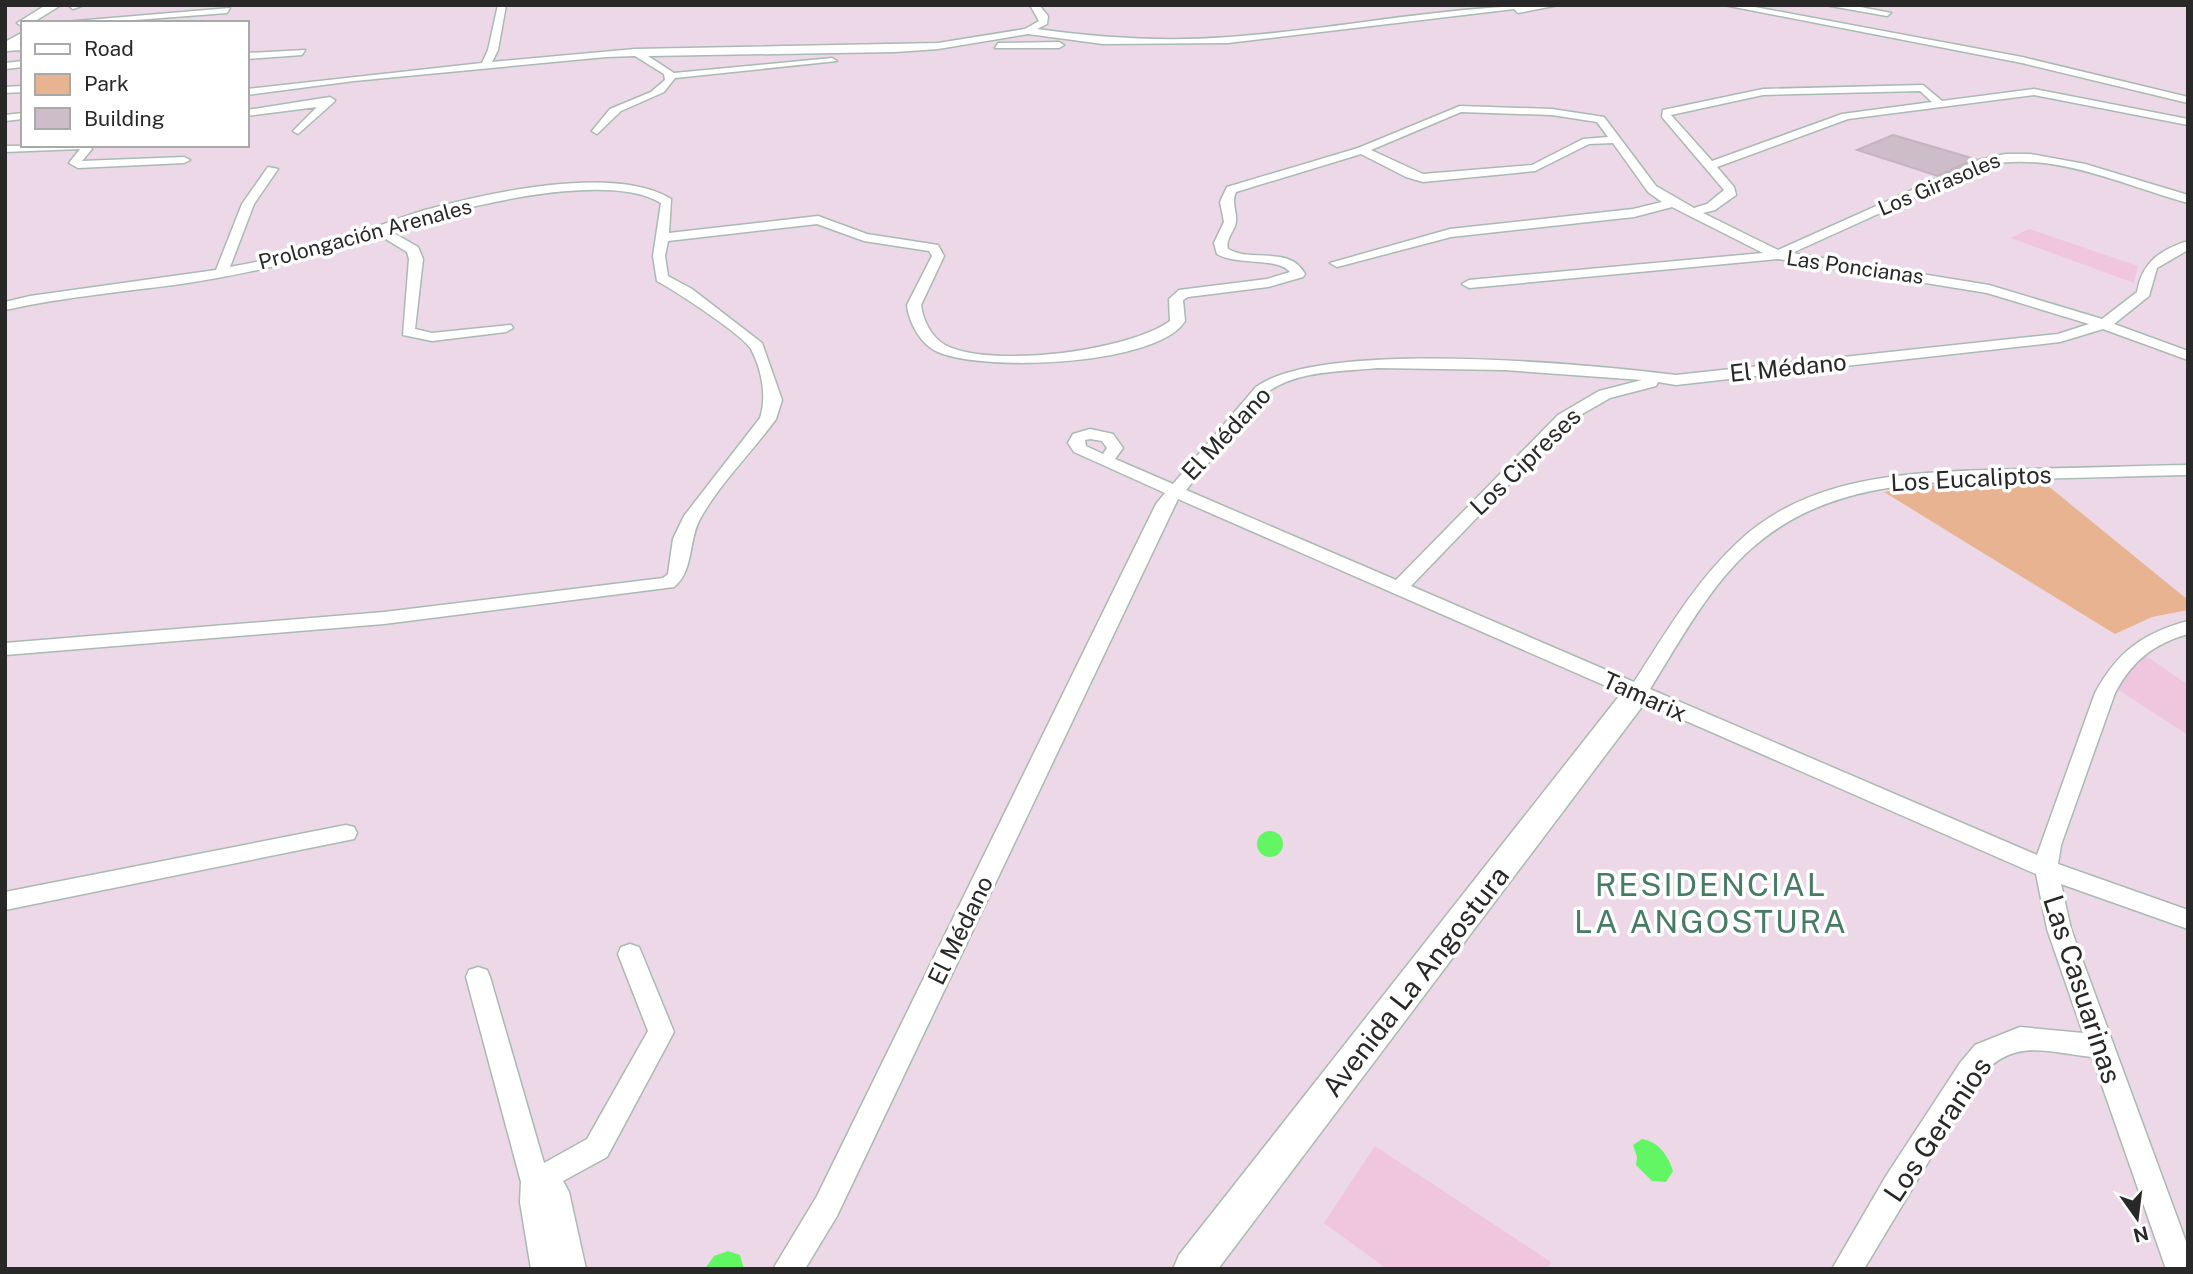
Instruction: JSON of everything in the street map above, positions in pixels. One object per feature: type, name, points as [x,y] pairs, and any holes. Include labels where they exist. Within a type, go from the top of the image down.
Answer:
[{"type":"street","points":[[27,21],[55,5]]},
{"type":"street","points":[[47,21],[73,6],[80,5]]},
{"type":"street","points":[[485,66],[493,50],[502,5]]},
{"type":"street","points":[[1028,31],[1044,22],[1044,16],[1034,5]]},
{"type":"street","points":[[248,93],[354,78],[635,52],[895,49],[938,46],[1028,31],[1103,41],[1228,40],[1529,5]]},
{"type":"street","points":[[635,52],[669,76],[980,47],[1247,41],[1555,5]]},
{"type":"street","points":[[1728,5],[2022,60],[2188,100]]},
{"type":"street","points":[[1829,5],[1887,13]]},
{"type":"street","points":[[79,21],[229,8]]},
{"type":"street","points":[[248,56],[302,52]]},
{"type":"street","points":[[597,131],[607,117],[620,107],[667,87],[669,76]]},
{"type":"street","points":[[298,131],[354,78]]},
{"type":"street","points":[[1689,213],[1711,206],[1730,195],[1666,115],[1667,112],[1774,92],[1923,88],[1939,103]]},
{"type":"street","points":[[1709,166],[1835,119],[1939,103],[2040,92],[2188,122]]},
{"type":"street","points":[[248,113],[328,102]]},
{"type":"street","points":[[660,238],[818,220],[863,237],[933,248],[938,256],[916,298],[914,312],[935,345],[955,354],[973,357],[1077,357],[1121,347],[1169,329],[1177,323],[1179,314],[1176,299],[1184,293],[1268,284],[1298,274],[1289,263],[1238,258],[1222,250],[1220,243],[1230,222],[1226,202],[1228,194],[1244,184],[1363,150],[1447,113],[1473,108],[1589,116],[1606,124],[1652,189],[1671,204],[1778,255]]},
{"type":"street","points":[[1363,150],[1423,178],[1535,168],[1587,141],[1618,140]]},
{"type":"street","points":[[5,149],[57,147]]},
{"type":"street","points":[[84,147],[86,149],[76,162],[78,165],[184,160]]},
{"type":"street","name":"Los Girasoles","points":[[1778,255],[1983,162],[2009,155],[2048,159],[2188,199]]},
{"type":"street","points":[[221,273],[248,204],[272,169]]},
{"type":"street","name":"Prolongación Arenales","points":[[8,304],[221,273],[316,252],[431,213],[575,187],[613,186],[646,191],[664,198],[667,202],[660,238],[662,278],[687,292],[749,340],[761,353],[765,366]]},
{"type":"street","points":[[1337,263],[1450,233],[1634,213],[1671,204]]},
{"type":"street","points":[[379,229],[413,250],[416,259],[408,332],[432,337],[506,328]]},
{"type":"street","name":"El Médano","points":[[788,1269],[827,1206],[1174,489],[1261,390],[1276,379],[1307,370],[1377,364],[1491,366],[1626,373],[1676,380],[2060,338],[2105,324],[2144,293],[2147,268],[2188,245]]},
{"type":"street","name":"Las Poncianas","points":[[1469,285],[1778,255],[1989,289],[2105,324],[2188,356]]},
{"type":"street","points":[[2167,256],[2188,263]]},
{"type":"street","points":[[5,649],[384,618],[668,583],[677,576],[682,539],[694,516],[768,419],[774,400],[765,366]]},
{"type":"street","name":"Los Cipreses","points":[[1399,587],[1572,412],[1610,391],[1676,380]]},
{"type":"street","name":"Tamarix","points":[[1107,461],[2046,869],[2188,919]]},
{"type":"street","name":"Los Eucaliptos","points":[[1637,693],[1702,592],[1734,554],[1764,526],[1808,502],[1880,482],[1915,477],[2188,470]]},
{"type":"street","name":"Las Casuarinas","points":[[2181,1269],[2059,929],[2046,869],[2050,845],[2105,692],[2116,670],[2129,654],[2145,643],[2188,627]]},
{"type":"street","name":"Avenida La Angostura","points":[[1193,1269],[1637,693]]},
{"type":"street","points":[[5,901],[346,833]]},
{"type":"street","points":[[535,1182],[597,1148],[661,1031],[630,954]]},
{"type":"street","points":[[478,977],[535,1182],[534,1202],[546,1269]]},
{"type":"street","name":"Los Geranios","points":[[1847,1269],[1947,1105],[1984,1053],[2020,1038],[2099,1046]]},
{"type":"street","points":[[535,1182],[555,1192],[571,1269]]},
{"type":"shaded area","points":[[2029,229],[2138,266],[2134,283],[2011,238]]},
{"type":"shaded area","points":[[2142,653],[2188,685],[2188,735],[2114,687]]},
{"type":"shaded area","points":[[1270,831],[1279,835],[1283,844],[1279,853],[1270,857],[1261,853],[1257,844],[1261,835]]},
{"type":"shaded area","points":[[1642,1139],[1658,1146],[1668,1160],[1673,1171],[1666,1182],[1652,1181],[1636,1165],[1637,1157],[1633,1145]]},
{"type":"shaded area","points":[[1375,1146],[1551,1262],[1547,1269],[1387,1269],[1324,1223]]},
{"type":"shaded area","points":[[728,1251],[740,1255],[744,1269],[705,1269],[714,1256]]},
{"type":"green space","points":[[2042,481],[2188,600],[2188,610],[2152,617],[2115,634],[1884,492],[1929,485]]},
{"type":"building","points":[[1893,135],[1975,159],[1938,176],[1857,150]]},
{"type":"district","name":"RESIDENCIAL LA ANGOSTURA","points":[[1711,902]]}]
